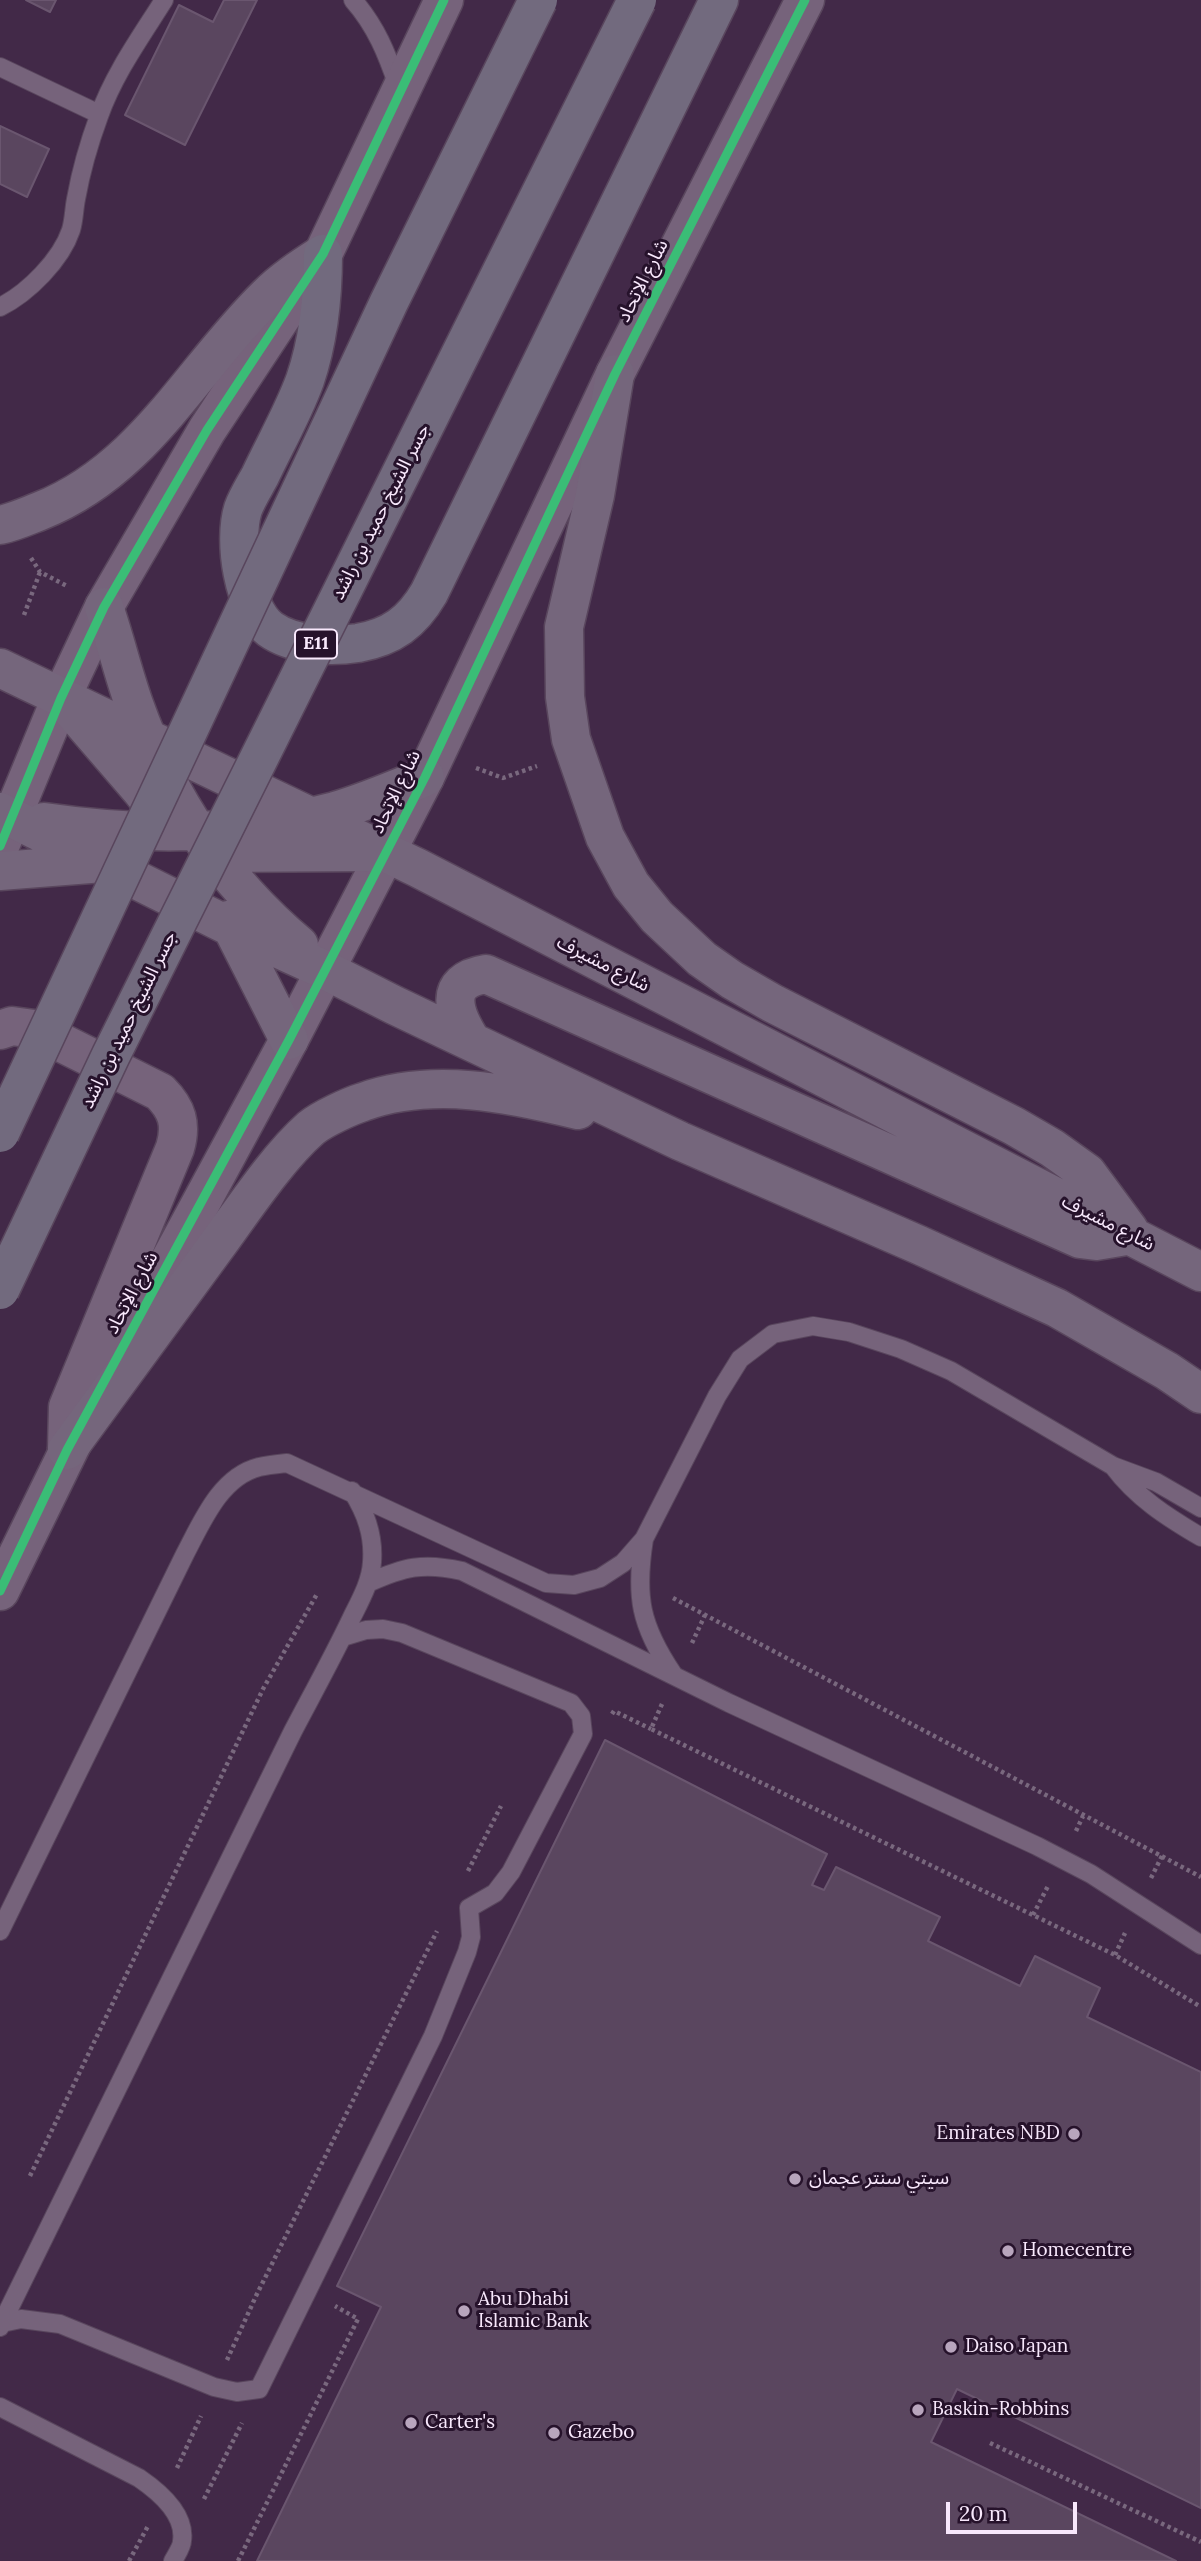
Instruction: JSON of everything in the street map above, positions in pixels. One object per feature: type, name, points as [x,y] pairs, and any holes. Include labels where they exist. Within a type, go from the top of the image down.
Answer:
[{"type":"highway","points":[[0,1133],[389,302],[538,0]]},
{"type":"highway","name":"جسر الشيخ حميد بن راشد","points":[[0,1290],[117,1042],[637,0]]},
{"type":"highway","points":[[323,254],[320,317],[311,358],[293,408],[244,508],[238,531],[238,555],[253,601],[261,619],[270,629],[302,641],[337,645],[383,636],[403,625],[417,613],[429,593],[719,0]]},
{"type":"main road","points":[[0,525],[62,502],[110,471],[152,432],[268,295],[323,254]]},
{"type":"main road","points":[[472,1042],[456,1012],[455,998],[460,985],[471,976],[486,974],[1080,1239],[1096,1241],[1132,1235],[1087,1173],[1052,1148],[732,980],[681,940],[657,917],[631,885],[605,837],[574,754],[565,696],[564,627],[595,495],[615,374]]},
{"type":"main road","points":[[104,607],[134,704],[192,843],[289,1040]]},
{"type":"main road","name":"شارع مشيرف","points":[[0,668],[386,853],[1201,1272]]},
{"type":"main road","points":[[61,698],[132,780],[192,843],[267,918],[325,970]]},
{"type":"main road","points":[[0,871],[104,863],[337,810],[425,778]]},
{"type":"main road","points":[[4,825],[100,829],[192,843],[386,853]]},
{"type":"main road","points":[[4,825],[104,863],[233,928],[680,1142],[1057,1308],[1167,1371],[1201,1394]]},
{"type":"main road","points":[[67,1450],[279,1164],[312,1127],[362,1102],[410,1090],[457,1090],[520,1096],[578,1110],[680,1142]]},
{"type":"street","points":[[4,825],[104,607],[207,430],[323,254],[444,0]]},
{"type":"street","name":"شارع الإتحاد","points":[[0,1591],[67,1450],[289,1040],[425,778],[615,374],[805,0]]},
{"type":"street","points":[[0,1030],[12,1026],[34,1029],[160,1092],[171,1103],[178,1118],[179,1133],[175,1148],[68,1407],[67,1450]]},
{"type":"lane","points":[[0,307],[10,302],[43,273],[61,253],[72,229],[85,157],[99,114],[119,71],[164,0]]},
{"type":"lane","points":[[353,0],[373,26],[387,53],[401,93]]},
{"type":"lane","points":[[0,67],[99,114]]},
{"type":"lane","points":[[0,1931],[184,1554],[211,1506],[230,1482],[257,1467],[287,1463],[546,1583],[573,1585],[600,1578],[623,1563],[644,1539],[716,1396],[740,1359],[773,1334],[813,1326],[849,1332],[901,1349],[951,1371],[1113,1466],[1156,1482],[1201,1508]]},
{"type":"lane","points":[[1113,1466],[1126,1485],[1143,1500],[1201,1537]]},
{"type":"lane","points":[[1,2325],[368,1583],[372,1564],[369,1526],[352,1491]]},
{"type":"lane","points":[[644,1539],[638,1580],[640,1600],[647,1627],[659,1653],[675,1676]]},
{"type":"lane","points":[[368,1583],[398,1570],[420,1565],[462,1571],[675,1676],[1091,1874],[1201,1945]]},
{"type":"lane","points":[[1,2325],[20,2319],[60,2325],[214,2387],[237,2392],[259,2389],[433,2036],[469,1945],[469,1908],[495,1893],[510,1872],[583,1734],[581,1716],[571,1703],[419,1639],[383,1629],[343,1637]]},
{"type":"lane","points":[[0,2407],[139,2478],[163,2497],[179,2523],[183,2540],[173,2561]]},
{"type":"path","points":[[24,615],[40,572]]},
{"type":"path","points":[[638,1580],[1201,1877]]},
{"type":"path","points":[[30,2176],[262,1689],[317,1594]]},
{"type":"path","points":[[705,1615],[651,1729],[1115,1955],[1201,2007]]},
{"type":"path","points":[[466,1876],[501,1806]]},
{"type":"path","points":[[130,2561],[163,2497],[264,2279],[441,1924]]},
{"type":"path","points":[[183,2540],[259,2389]]},
{"type":"path","points":[[990,2443],[1201,2542]]},
{"type":"building","points":[[26,0],[56,0],[50,12]]},
{"type":"building","points":[[224,0],[257,0],[185,145],[125,115],[179,5],[213,22]]},
{"type":"building","points":[[0,126],[49,149],[27,197],[0,184]]},
{"type":"building","name":"سيتي سنتر عجمان","points":[[605,1740],[827,1854],[812,1885],[824,1890],[836,1867],[940,1917],[928,1941],[1020,1986],[1035,1956],[1100,1988],[1087,2017],[1201,2072],[1201,2508],[957,2389],[931,2442],[1176,2561],[257,2561],[381,2307],[337,2286]]},
{"type":"cycle path","points":[[0,846],[61,698],[104,607],[207,430],[323,254],[444,0]]},
{"type":"cycle path","points":[[0,1591],[67,1450],[289,1040],[425,777],[615,374],[805,0]]},
{"type":"place","name":"Emirates NBD","points":[[1074,2134]]},
{"type":"place","name":"سيتي سنتر عجمان","points":[[795,2179]]},
{"type":"place","name":"Homecentre","points":[[1008,2251]]},
{"type":"place","name":"Abu Dhabi Islamic Bank","points":[[464,2311]]},
{"type":"place","name":"Daiso Japan","points":[[951,2347]]},
{"type":"place","name":"Baskin-Robbins","points":[[918,2410]]},
{"type":"place","name":"Carter's","points":[[411,2423]]},
{"type":"place","name":"Gazebo","points":[[554,2433]]}]
